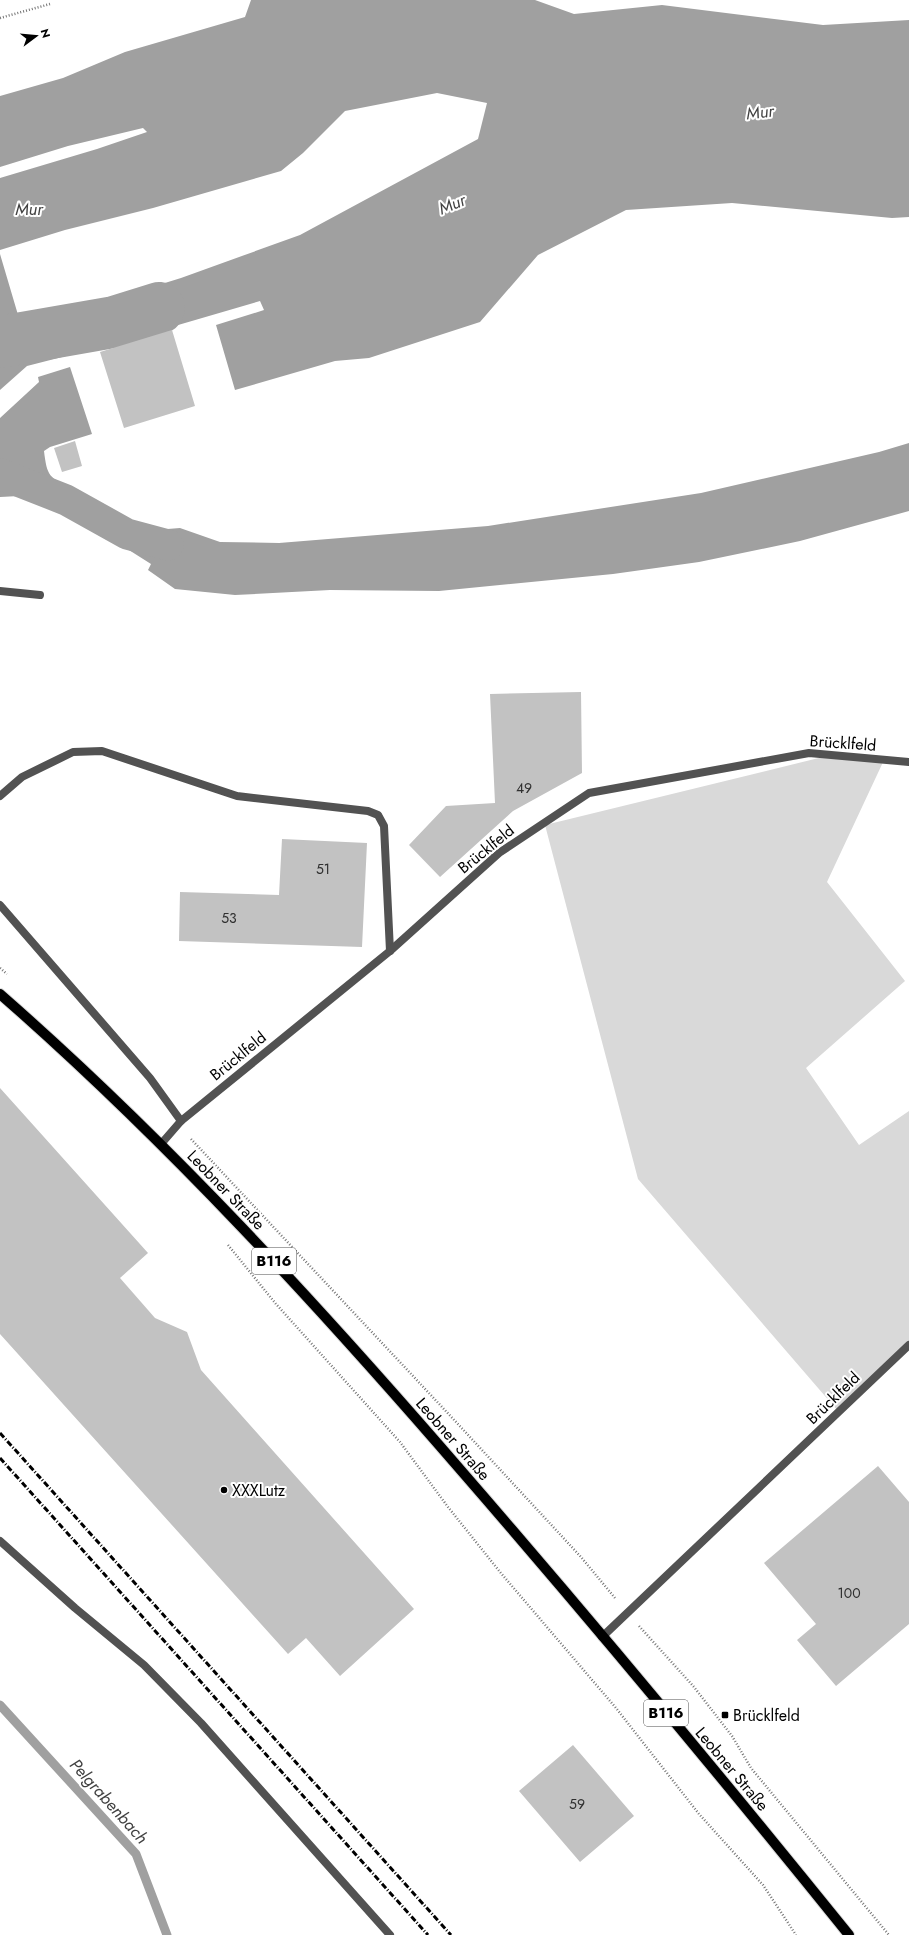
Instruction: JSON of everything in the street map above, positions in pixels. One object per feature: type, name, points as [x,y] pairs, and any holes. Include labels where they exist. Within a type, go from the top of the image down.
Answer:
[{"type":"main road","name":"Leobner Straße","points":[[0,994],[40,1029],[161,1144],[293,1281],[497,1512],[849,1935]]},
{"type":"street","points":[[0,591],[40,595]]},
{"type":"street","points":[[0,796],[22,777],[73,752],[102,751],[236,796],[368,811],[378,815],[384,826],[390,951]]},
{"type":"street","name":"Brücklfeld","points":[[161,1144],[181,1121],[390,951],[499,853],[589,793],[809,753],[909,762]]},
{"type":"street","points":[[0,905],[150,1078],[181,1121]]},
{"type":"street","name":"Brücklfeld","points":[[602,1637],[909,1345]]},
{"type":"street","points":[[0,1541],[75,1608],[144,1664],[201,1722],[390,1935]]},
{"type":"path","points":[[0,18],[50,4]]},
{"type":"path","points":[[224,1240],[276,1304],[400,1442],[448,1507],[500,1572],[616,1708],[699,1814],[763,1884],[796,1935]]},
{"type":"shaded area","points":[[827,756],[884,760],[827,882],[905,981],[806,1068],[859,1145],[909,1111],[909,1349],[837,1410],[638,1179],[545,825]]},
{"type":"water","points":[[251,0],[535,0],[574,14],[662,5],[823,25],[909,20],[909,217],[892,218],[732,203],[626,210],[538,255],[480,322],[369,358],[335,361],[235,390],[216,325],[264,310],[260,301],[96,349],[84,308],[181,278],[300,235],[478,139],[487,103],[437,93],[345,111],[303,153],[281,171],[153,208],[65,230],[0,250],[0,178],[97,149],[147,132],[143,128],[68,146],[0,167],[0,96],[63,78],[125,52],[245,17]]},
{"type":"water","name":"Mur","points":[[0,254],[21,325],[53,317],[66,356],[27,366],[0,390]]},
{"type":"water","points":[[70,367],[92,434],[50,447],[44,451],[46,466],[50,475],[58,482],[72,488],[61,509],[45,501],[32,497],[0,497],[0,418],[39,382],[38,377]]},
{"type":"water","points":[[909,443],[909,511],[800,541],[699,562],[613,574],[439,591],[330,590],[235,595],[175,589],[148,570],[151,564],[121,545],[133,522],[143,528],[149,525],[155,530],[180,528],[220,542],[279,543],[488,526],[701,493],[879,452]]},
{"type":"building","points":[[172,330],[195,406],[124,428],[100,352]]},
{"type":"building","points":[[75,441],[82,466],[62,472],[54,448]]},
{"type":"building","points":[[581,692],[582,773],[513,811],[440,877],[409,845],[446,806],[495,803],[490,694]]},
{"type":"building","points":[[282,839],[367,843],[362,947],[179,941],[180,892],[279,895]]},
{"type":"building","name":"XXXLutz","points":[[0,1088],[148,1253],[120,1278],[155,1318],[187,1332],[201,1370],[414,1609],[340,1676],[306,1638],[288,1654],[0,1334]]},
{"type":"building","points":[[878,1466],[909,1502],[909,1624],[836,1686],[797,1640],[816,1624],[764,1563]]},
{"type":"building","points":[[573,1745],[634,1816],[580,1862],[519,1791]]},
{"type":"waterway","name":"Mur","points":[[0,342],[114,322],[159,308]]},
{"type":"waterway","points":[[0,474],[66,500],[127,534],[168,545]]},
{"type":"waterway","name":"Pelgrabenbach","points":[[0,1705],[136,1854],[167,1935]]},
{"type":"railway","points":[[0,1433],[451,1935]]},
{"type":"railway","points":[[0,1458],[428,1935]]},
{"type":"place","name":"XXXLutz","points":[[224,1490]]},
{"type":"place","name":"Brücklfeld","points":[[725,1715]]}]
